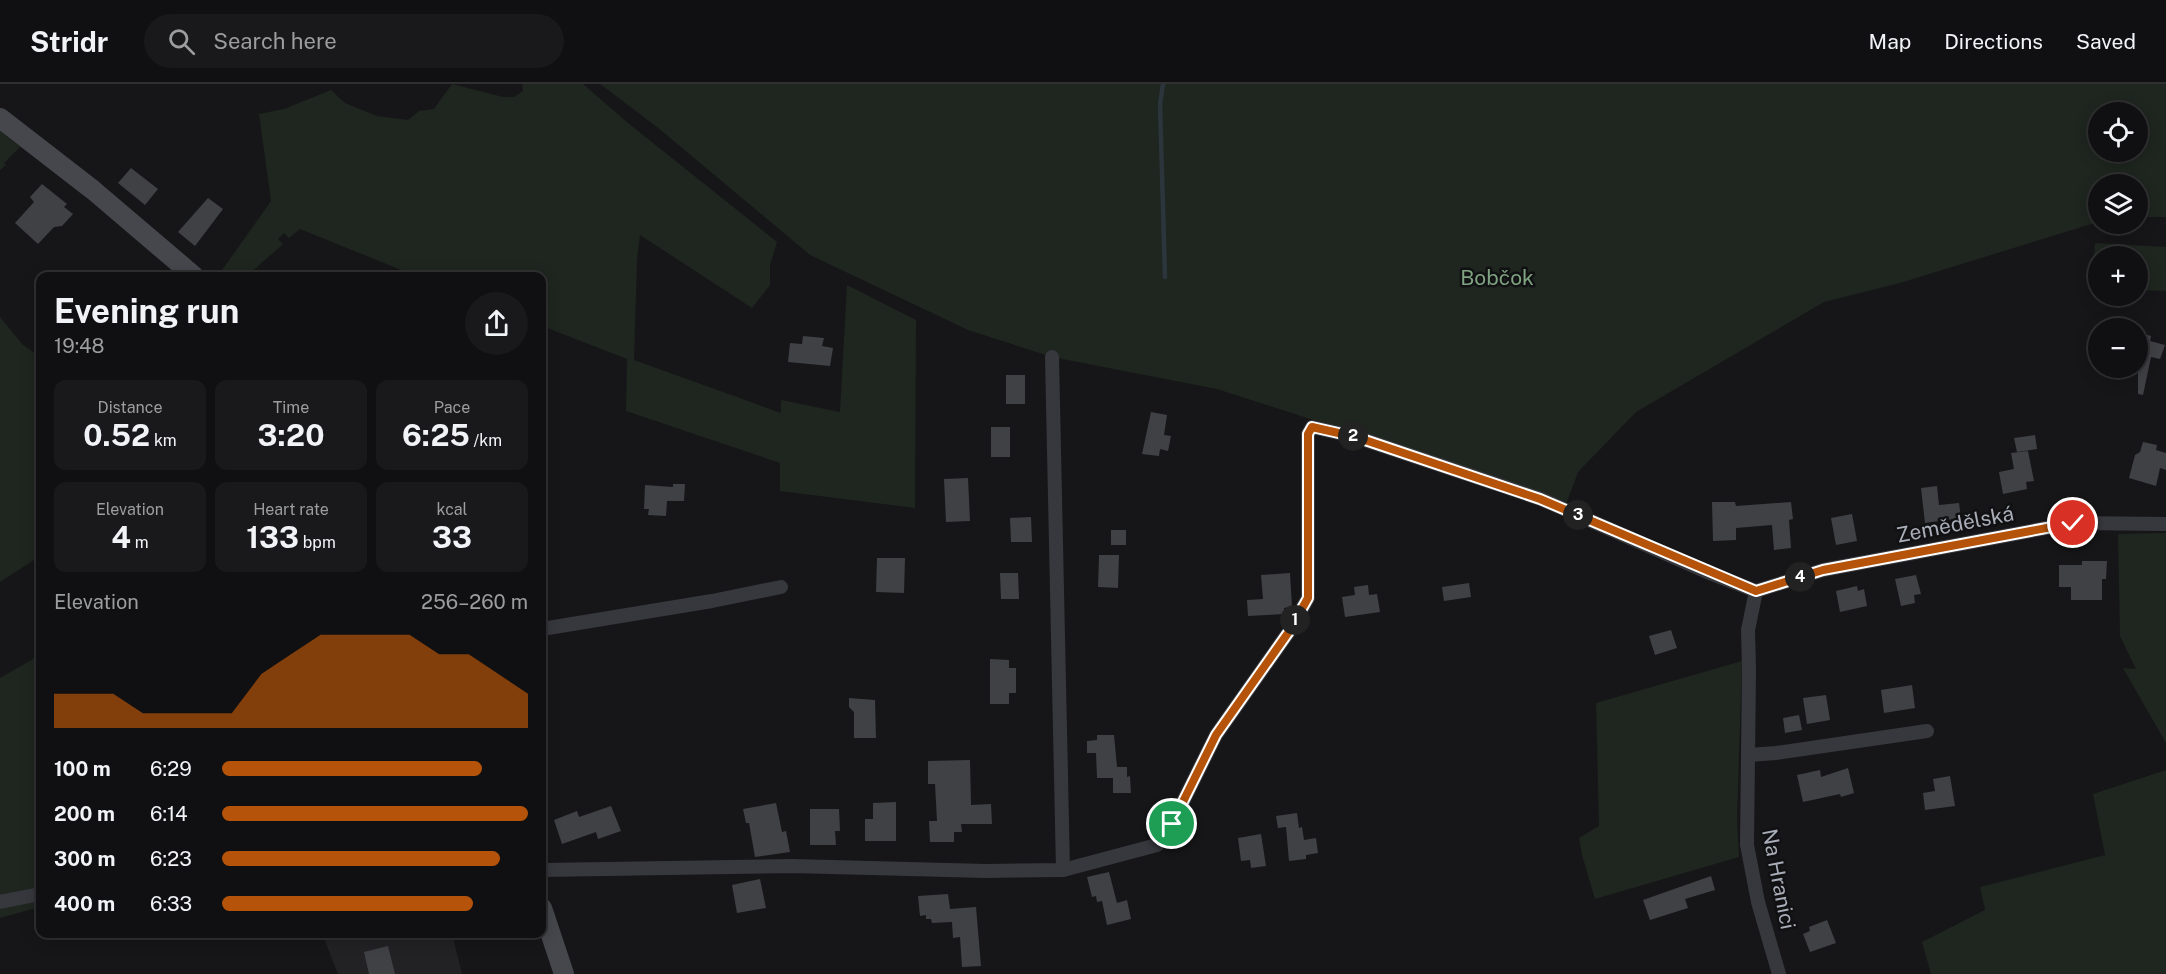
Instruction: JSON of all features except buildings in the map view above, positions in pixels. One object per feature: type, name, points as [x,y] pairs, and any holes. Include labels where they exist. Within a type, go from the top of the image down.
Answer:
[{"type":"street","points":[[0,118],[93,190],[189,272]]},
{"type":"street","points":[[1052,357],[1063,870]]},
{"type":"street","points":[[546,870],[792,866],[986,871],[1063,870],[1156,845],[1165,837],[1216,735],[1288,633],[1308,598],[1308,434],[1312,427],[1356,437],[1540,499],[1756,591]]},
{"type":"street","name":"Zemědělská","points":[[1756,591],[1823,570],[2073,523],[2166,524]]},
{"type":"street","points":[[546,628],[701,603],[781,587]]},
{"type":"street","name":"Na Hranici","points":[[1756,591],[1748,630],[1747,845],[1758,902],[1779,974]]},
{"type":"street","points":[[1748,754],[1776,753],[1927,731]]},
{"type":"street","points":[[0,902],[36,895]]},
{"type":"street","points":[[546,920],[564,974]]},
{"type":"shaded area","points":[[324,938],[453,938],[462,974],[338,974]]},
{"type":"green space","points":[[452,84],[503,97],[514,97],[523,91],[522,84],[583,84],[628,123],[777,242],[770,265],[770,285],[752,308],[640,235],[634,360],[781,413],[781,400],[840,412],[847,285],[916,320],[915,508],[780,491],[780,463],[626,411],[627,359],[546,328],[546,272],[406,272],[300,229],[289,238],[284,233],[278,239],[283,244],[252,272],[221,272],[271,201],[259,114],[284,109],[331,90],[345,103],[377,116],[408,120],[419,111],[434,109]]},
{"type":"green space","name":"Bobčok","points":[[600,84],[2166,84],[2166,217],[2148,217],[2148,174],[2088,174],[2088,225],[1900,283],[1824,302],[1636,412],[1578,472],[1567,502],[1217,389],[1052,357],[968,330],[810,255],[657,127]]},
{"type":"green space","points":[[0,131],[20,147],[0,170]]},
{"type":"green space","points":[[2095,243],[2166,247],[2166,291],[2148,290],[2148,246],[2095,246]]},
{"type":"green space","points":[[0,317],[22,344],[36,354],[36,559],[0,582]]},
{"type":"green space","points":[[2166,533],[2166,743],[2123,668],[2136,669],[2120,636],[2118,534]]},
{"type":"green space","points":[[36,657],[36,908],[0,918],[0,678]]},
{"type":"green space","points":[[1742,661],[1737,819],[1739,857],[1595,899],[1579,838],[1599,826],[1596,703]]},
{"type":"green space","points":[[2166,770],[2166,974],[1931,974],[1922,942],[1985,910],[1980,887],[2105,855],[2093,794]]},
{"type":"waterway","points":[[1163,84],[1160,104],[1165,277]]},
{"type":"route","points":[[1172,824],[1216,735],[1288,633],[1308,598],[1308,434],[1312,427],[1356,437],[1540,499],[1756,591],[1823,570],[2073,523]]}]
